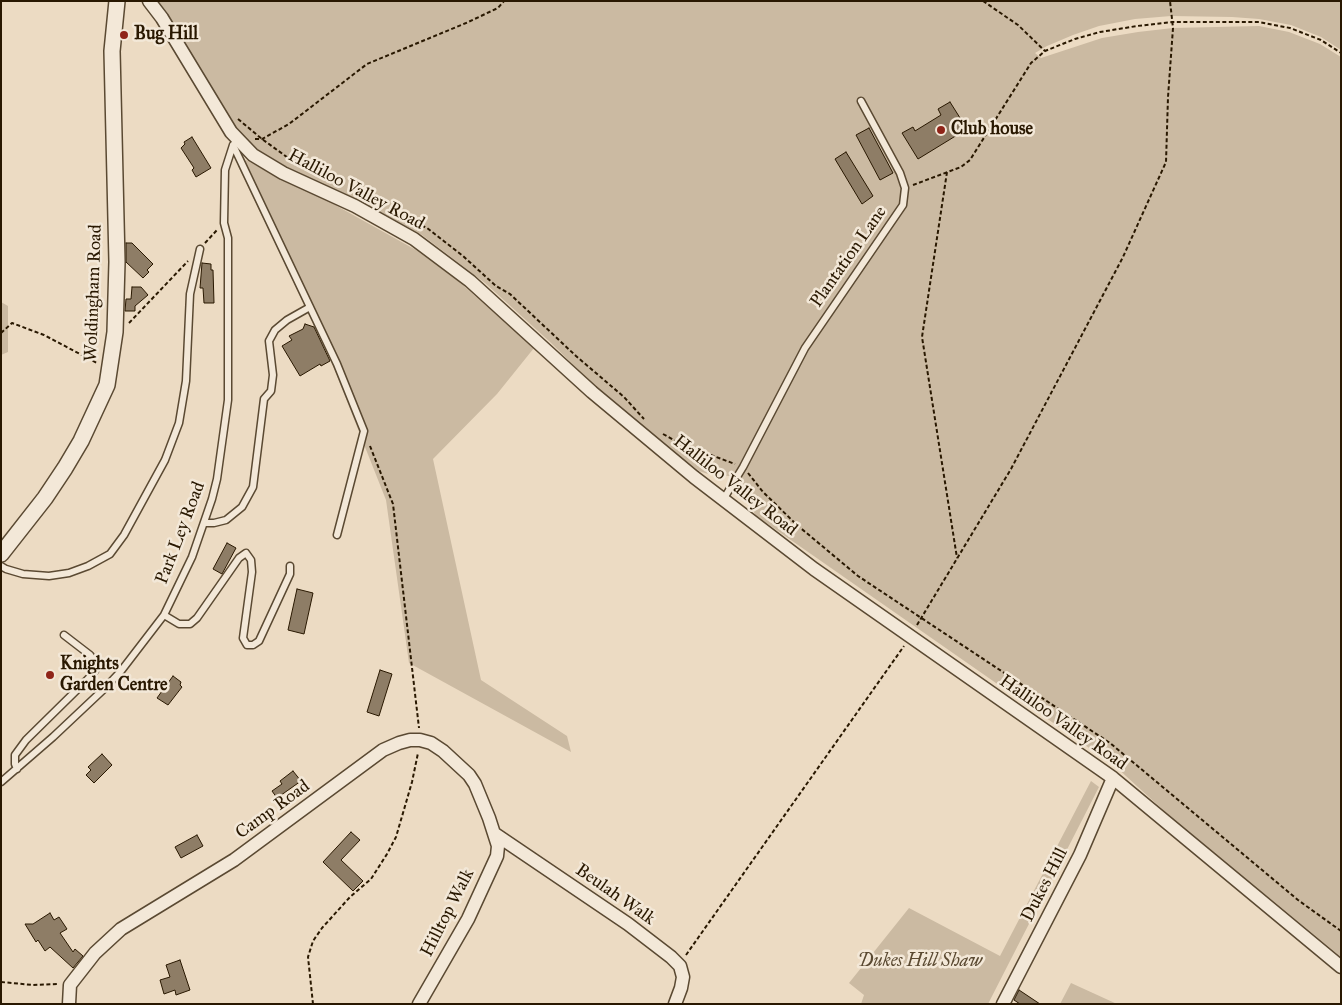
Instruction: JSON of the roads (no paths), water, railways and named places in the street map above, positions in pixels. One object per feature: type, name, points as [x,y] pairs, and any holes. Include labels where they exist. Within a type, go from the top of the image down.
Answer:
[{"type":"street","name":"Woldingham Road","points":[[1,554],[45,498],[81,440],[107,385],[115,332],[117,262],[112,51],[117,1]]},
{"type":"street","name":"Halliloo Valley Road","points":[[149,1],[162,18],[235,142],[283,173],[355,206],[421,244],[470,281],[592,392],[723,500],[814,569],[1113,778],[1341,967]]},
{"type":"street","name":"Camp Road","points":[[70,1004],[69,992],[71,984],[95,954],[121,929],[234,860],[383,750],[399,743],[420,740],[431,743],[443,751],[469,775],[475,784],[495,834]]},
{"type":"street","name":"Dukes Hill","points":[[1003,1004],[1080,855],[1113,778]]},
{"type":"street","name":"Beulah Walk","points":[[495,834],[628,924],[671,957],[680,966],[683,977],[682,988],[675,1004]]},
{"type":"street","name":"Hilltop Walk","points":[[419,1004],[468,919],[496,856],[498,846],[495,834]]},
{"type":"lane","name":"Plantation Lane","points":[[723,500],[805,348],[903,205],[905,188],[900,173],[860,101]]},
{"type":"lane","name":"Park Ley Road","points":[[1,782],[104,689],[151,634],[164,615],[192,557],[218,479],[228,400],[228,238],[224,223],[225,170],[235,142]]},
{"type":"lane","points":[[235,142],[337,364],[364,431],[337,535]]},
{"type":"lane","points":[[1,566],[23,574],[49,576],[69,573],[88,566],[110,554],[124,535],[165,460],[179,423],[186,381],[190,294],[200,249]]},
{"type":"lane","points":[[204,523],[214,524],[226,520],[242,507],[254,487],[264,399],[271,391],[273,375],[269,341],[275,330],[281,325],[310,307]]},
{"type":"lane","points":[[164,615],[179,624],[190,624],[197,618],[239,558],[246,553],[251,560],[252,572],[243,638],[247,645],[253,645],[259,641],[279,600],[290,574],[290,566]]},
{"type":"lane","points":[[17,768],[15,755],[26,740],[96,669],[96,664],[90,655],[64,635]]},
{"type":"place","name":"Bug Hill","points":[[124,35]]},
{"type":"place","name":"Club house","points":[[941,130]]},
{"type":"place","name":"Knights Garden Centre","points":[[50,675]]},
{"type":"park label","name":"Dukes Hill Shaw","points":[[920,962]]}]
